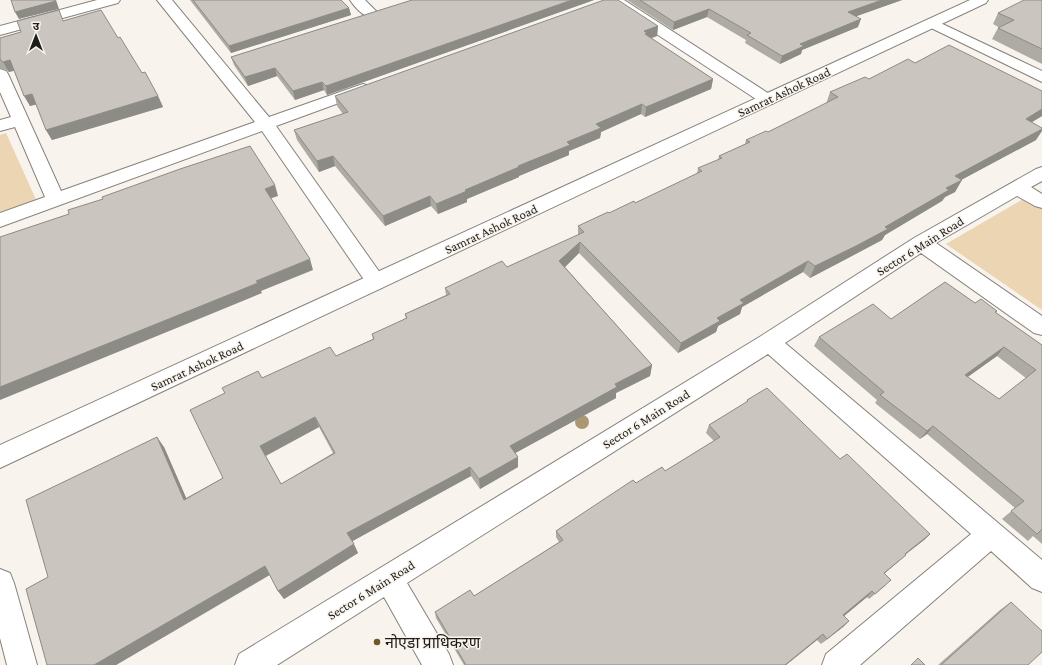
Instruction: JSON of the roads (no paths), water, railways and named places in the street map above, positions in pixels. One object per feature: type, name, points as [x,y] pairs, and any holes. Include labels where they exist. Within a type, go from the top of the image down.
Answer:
[{"type":"street","points":[[0,31],[112,0]]},
{"type":"street","points":[[164,0],[225,62],[266,124],[376,282]]},
{"type":"street","points":[[357,0],[372,14]]},
{"type":"street","points":[[614,0],[768,100]]},
{"type":"street","name":"Samrat Ashok Road","points":[[0,457],[981,0]]},
{"type":"street","points":[[357,19],[387,10]]},
{"type":"street","points":[[932,23],[1042,77]]},
{"type":"street","points":[[0,74],[56,200]]},
{"type":"street","points":[[0,220],[378,84]]},
{"type":"street","points":[[0,126],[20,120]]},
{"type":"street","name":"Sector 6 Main Road","points":[[250,665],[769,342],[921,243],[1018,188],[1042,172]]},
{"type":"street","points":[[1018,188],[1042,202]]},
{"type":"street","points":[[921,243],[1042,327]]},
{"type":"street","points":[[769,342],[1042,578]]},
{"type":"street","points":[[837,665],[991,534]]},
{"type":"street","points":[[389,578],[438,665]]},
{"type":"street","points":[[0,583],[22,665]]},
{"type":"place","name":"नोएडा प्राधिकरण","points":[[377,642]]}]
